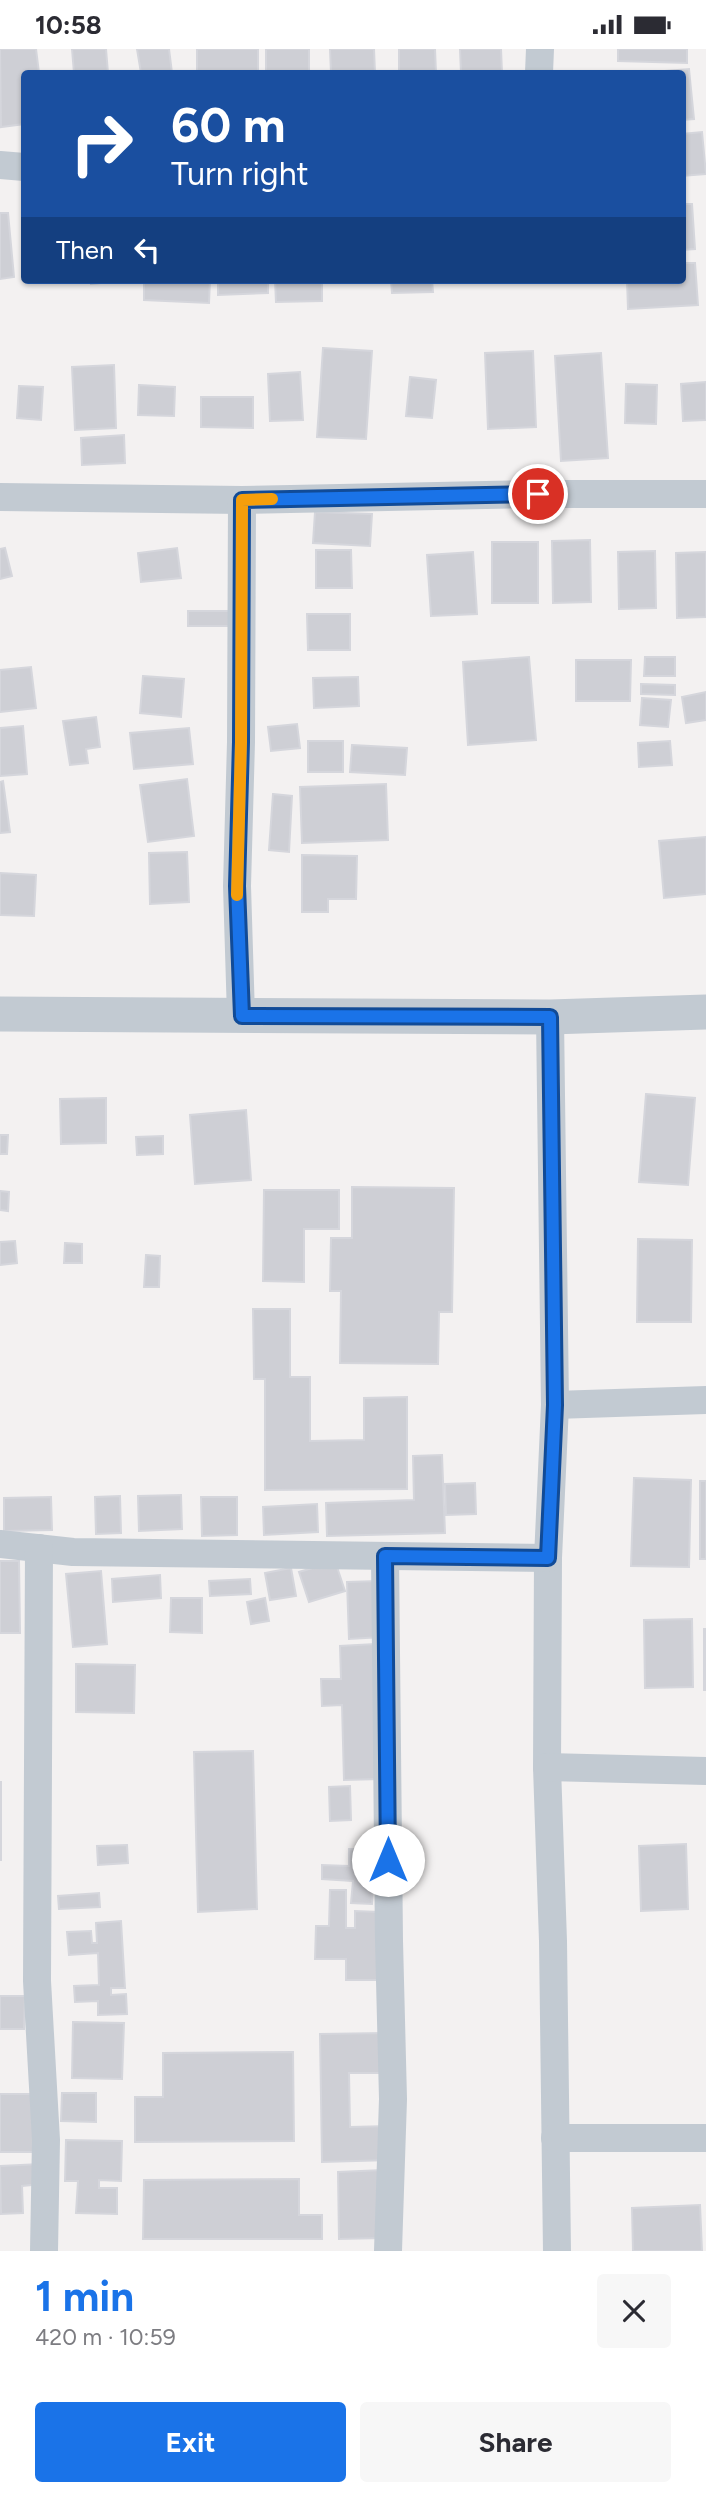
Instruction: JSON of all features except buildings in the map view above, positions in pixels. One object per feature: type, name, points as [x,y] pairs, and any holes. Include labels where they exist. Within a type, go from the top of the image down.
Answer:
[{"type":"street","points":[[539,70],[540,49]]},
{"type":"street","points":[[0,165],[21,167]]},
{"type":"street","points":[[0,497],[242,500],[538,494],[706,494]]},
{"type":"street","points":[[242,500],[241,742],[237,886],[242,1016]]},
{"type":"street","points":[[0,1014],[550,1017],[706,1012]]},
{"type":"street","points":[[550,1017],[555,1405],[548,1558],[547,1767],[553,1941],[557,2251]]},
{"type":"street","points":[[555,1405],[706,1400]]},
{"type":"street","points":[[0,1544],[73,1552],[548,1558]]},
{"type":"street","points":[[39,1548],[37,1982],[46,2140],[44,2251]]},
{"type":"street","points":[[385,1556],[388,1941],[393,2099],[388,2251]]},
{"type":"street","points":[[547,1767],[706,1771]]},
{"type":"street","points":[[555,2138],[706,2138]]},
{"type":"slow traffic","points":[[237,895],[242,500],[272,499]]},
{"type":"route","points":[[388,1860],[385,1556],[548,1558],[555,1405],[550,1017],[242,1016],[237,886],[241,742],[242,500],[538,494]]}]
